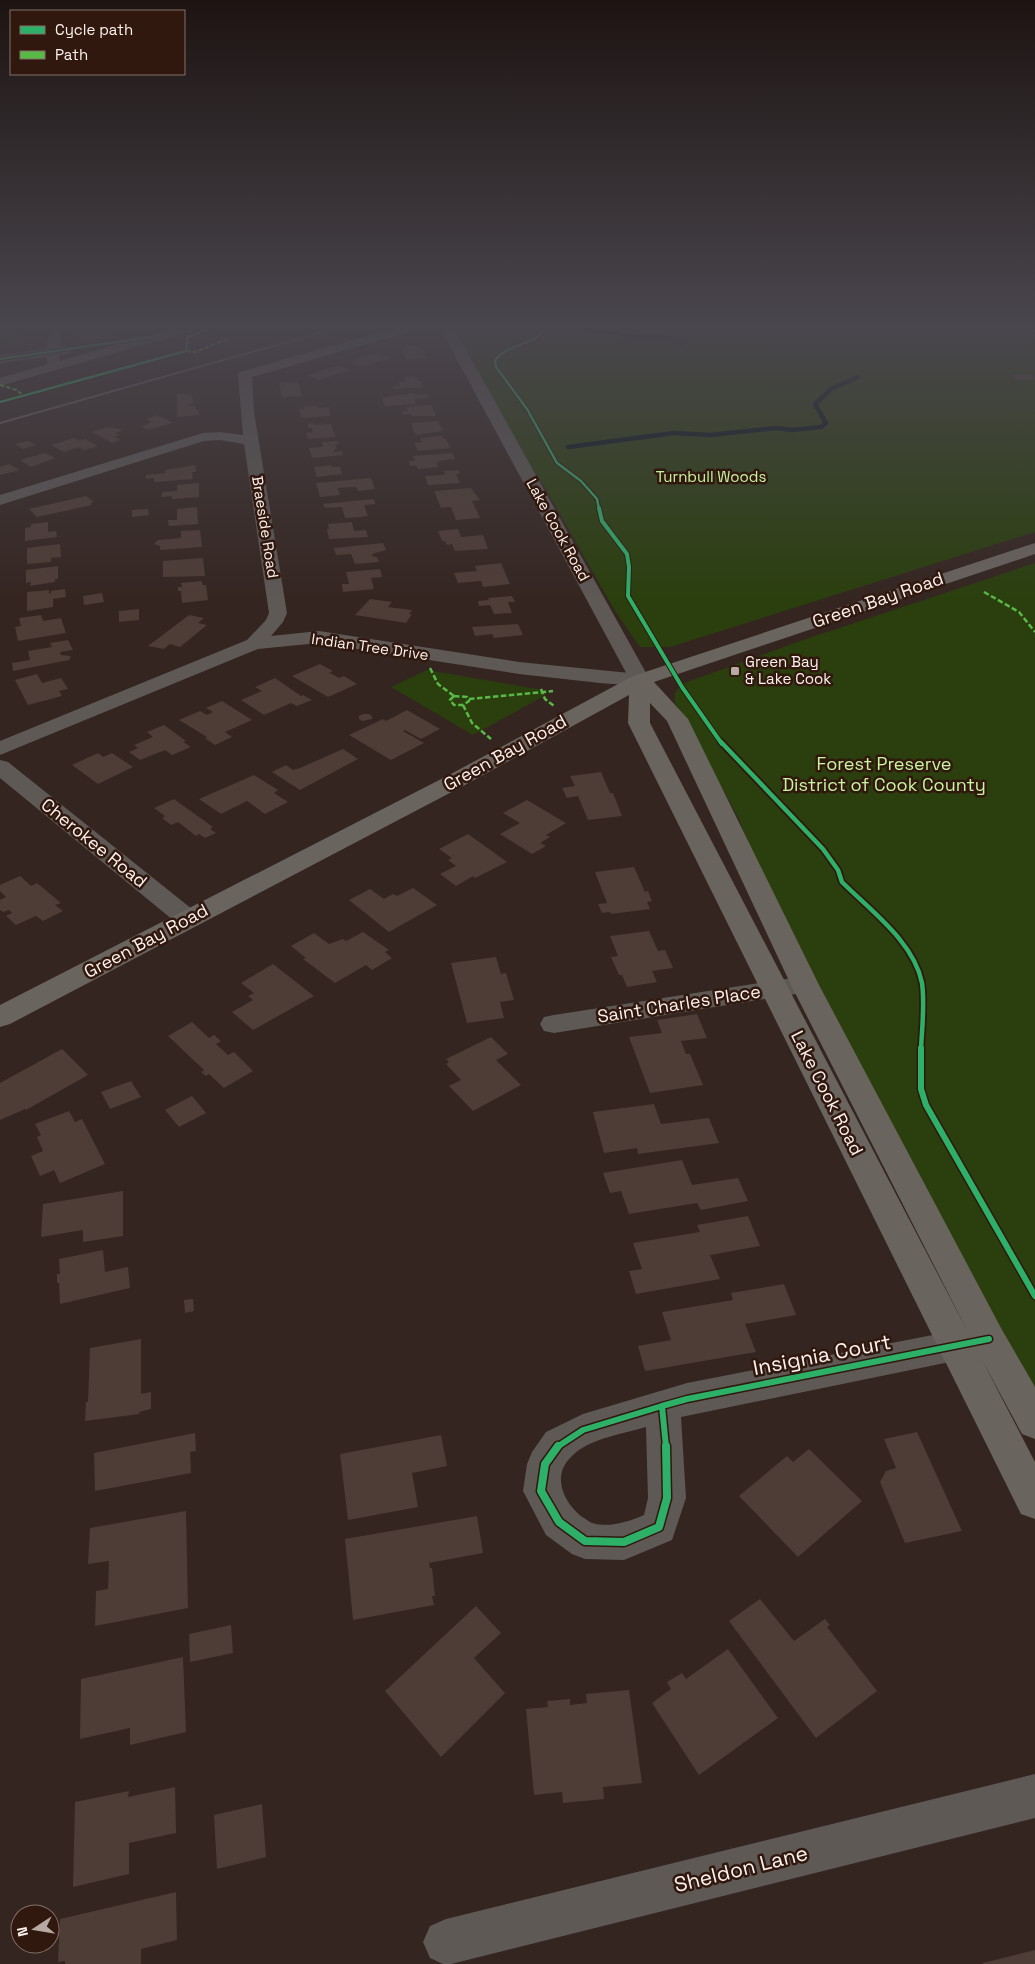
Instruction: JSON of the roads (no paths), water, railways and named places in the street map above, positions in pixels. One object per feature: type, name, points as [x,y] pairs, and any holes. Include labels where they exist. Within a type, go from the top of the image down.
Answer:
[{"type":"main road","name":"Green Bay Road","points":[[0,1017],[457,780],[640,680],[1035,548]]},
{"type":"main road","name":"Lake Cook Road","points":[[640,680],[677,719],[972,1342],[1035,1502]]},
{"type":"main road","name":"Lake Cook Road","points":[[640,680],[639,723],[775,989],[972,1342],[1035,1422]]},
{"type":"street","points":[[0,500],[203,437],[236,420]]},
{"type":"street","name":"Braeside Road","points":[[248,420],[278,612]]},
{"type":"street","name":"Lake Cook Road","points":[[497,420],[640,680]]},
{"type":"street","points":[[203,437],[220,436],[252,441]]},
{"type":"street","points":[[254,644],[274,622],[278,612],[318,637]]},
{"type":"street","name":"Indian Tree Drive","points":[[0,749],[254,644],[318,637],[522,669],[579,676],[640,680]]},
{"type":"street","name":"Cherokee Road","points":[[0,767],[188,919]]},
{"type":"street","name":"Saint Charles Place","points":[[554,1024],[804,984]]},
{"type":"street","name":"Insignia Court","points":[[662,1406],[687,1399],[972,1342]]},
{"type":"street","name":"Sheldon Lane","points":[[446,1942],[1035,1796]]},
{"type":"waterway","points":[[568,447],[674,433],[710,435],[777,428],[792,430],[821,427],[826,423],[824,420]]},
{"type":"railway","points":[[0,423],[12,420]]},
{"type":"place","name":"Green Bay & Lake Cook","points":[[735,671]]},
{"type":"park label","name":"Turnbull Woods","points":[[711,477]]},
{"type":"park label","name":"Forest Preserve District of Cook County","points":[[884,774]]}]
